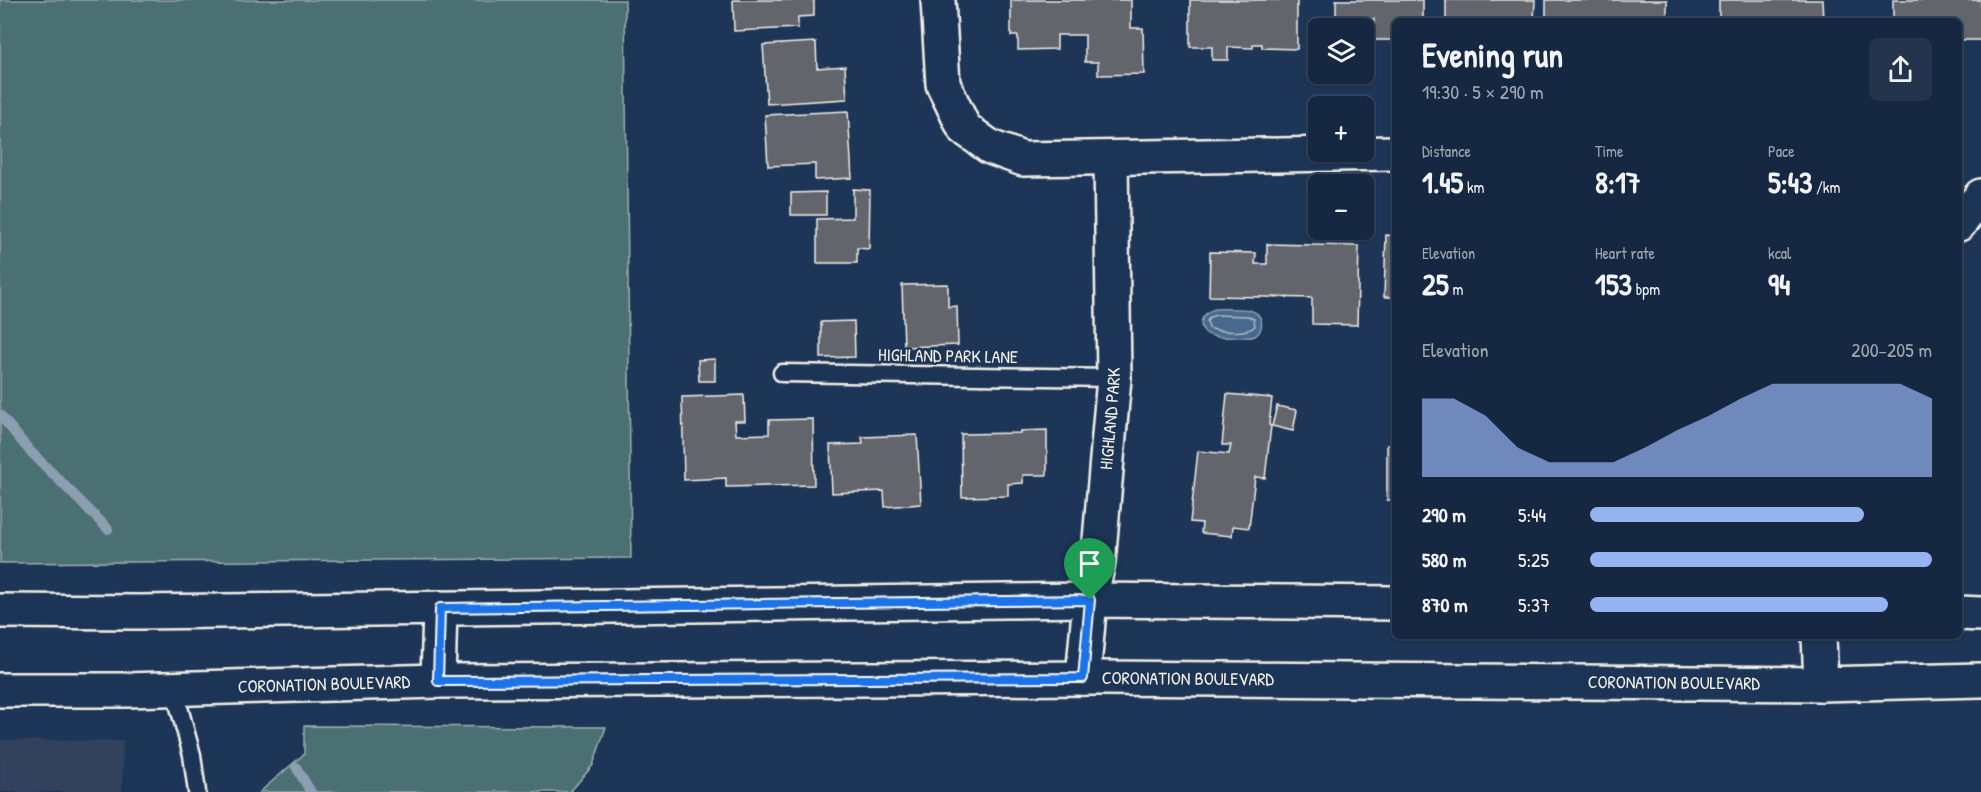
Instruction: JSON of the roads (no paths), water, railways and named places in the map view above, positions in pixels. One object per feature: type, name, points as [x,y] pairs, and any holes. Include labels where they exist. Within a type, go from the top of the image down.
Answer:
[{"type":"main road","points":[[938,0],[943,84],[964,128],[990,147],[1023,159],[1392,153]]},
{"type":"main road","name":"HIGHLAND PARK","points":[[1083,678],[1090,600],[1098,563],[1114,378],[1111,158]]},
{"type":"main road","points":[[1962,220],[1981,196]]},
{"type":"main road","points":[[0,611],[138,612],[1090,600],[1392,603]]},
{"type":"main road","points":[[438,681],[440,608]]},
{"type":"main road","points":[[1962,613],[1981,614]]},
{"type":"main road","points":[[1819,639],[1821,684]]},
{"type":"main road","name":"CORONATION BOULEVARD","points":[[0,690],[174,689],[438,681],[1083,678],[1821,684],[1981,680]]},
{"type":"lane","name":"HIGHLAND PARK LANE","points":[[782,373],[1114,378]]},
{"type":"lane","points":[[174,689],[192,754],[196,792]]},
{"type":"water","points":[[1215,309],[1253,311],[1259,315],[1262,324],[1260,331],[1250,337],[1220,337],[1207,334],[1203,331],[1201,322],[1205,314]]},
{"type":"waterway","points":[[0,415],[29,450],[108,529]]},
{"type":"waterway","points":[[296,767],[311,792]]}]
